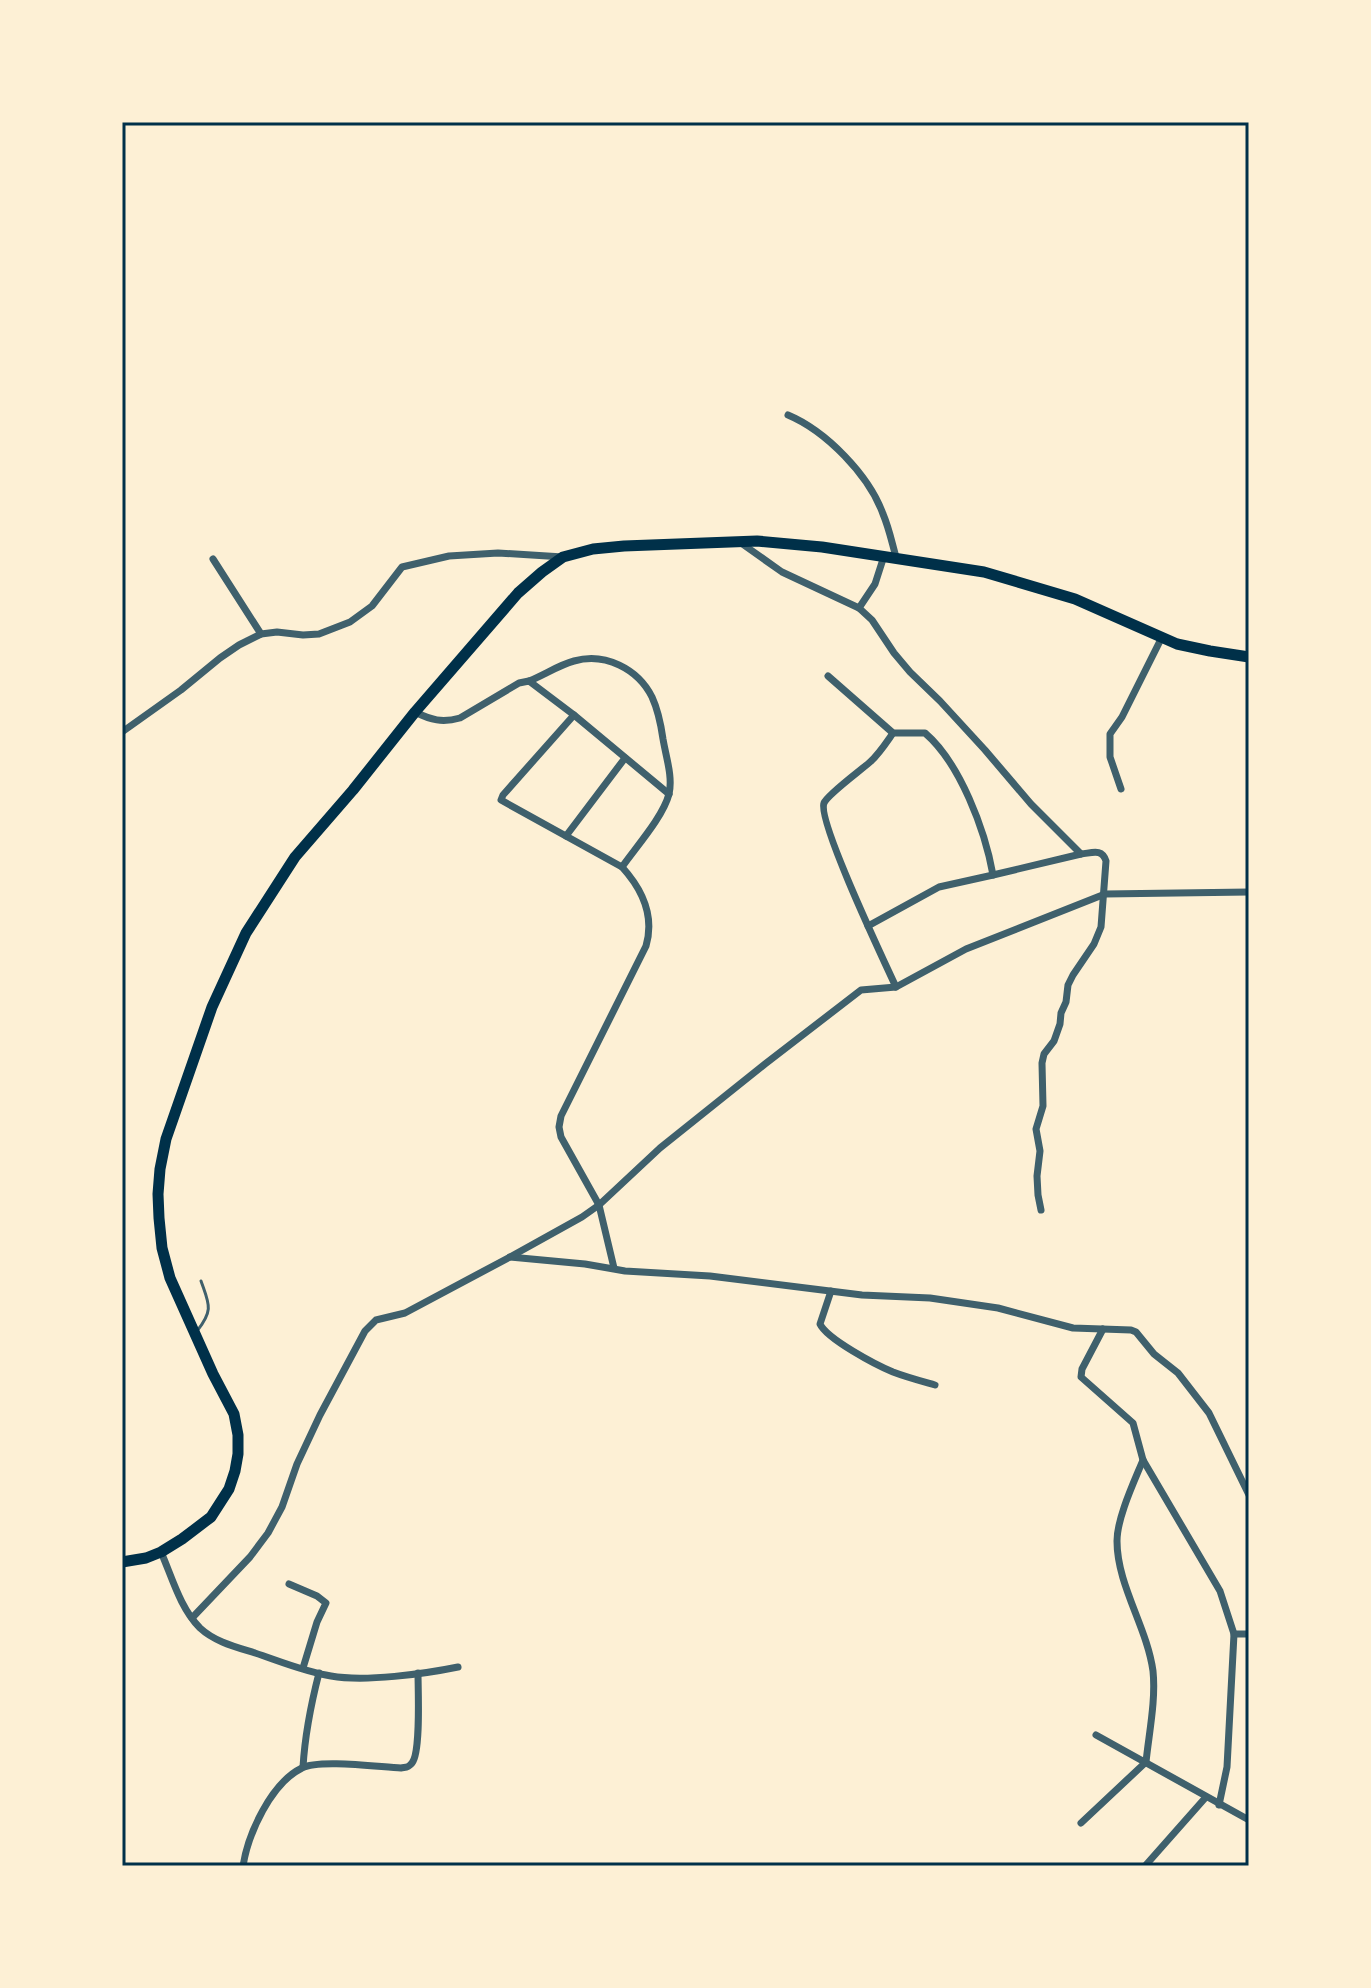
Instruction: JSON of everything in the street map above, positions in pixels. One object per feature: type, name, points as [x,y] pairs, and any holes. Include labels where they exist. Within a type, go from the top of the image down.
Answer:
[{"type":"highway","points":[[122,1562],[161,1552],[211,1517],[229,1489],[238,1454],[234,1414],[170,1278],[162,1248],[158,1194],[166,1139],[212,1007],[246,933],[295,857],[518,593],[563,557],[593,549],[739,541],[822,547],[999,576],[1075,599],[1177,644],[1249,657]]},
{"type":"street","points":[[788,415],[814,428],[862,477],[883,514],[890,557],[859,608]]},
{"type":"street","points":[[739,541],[782,572],[859,608],[872,620],[910,672],[1081,854]]},
{"type":"street","points":[[122,732],[220,658],[261,634],[319,634],[350,622],[372,606],[402,567],[449,556],[498,553],[563,557]]},
{"type":"street","points":[[213,559],[261,634]]},
{"type":"street","points":[[1121,789],[1110,757],[1111,731],[1122,717],[1162,637]]},
{"type":"street","points":[[415,712],[431,720],[460,718],[519,683],[574,661],[610,661],[627,669],[643,682],[652,699],[670,776],[669,794],[663,810],[622,867]]},
{"type":"street","points":[[828,676],[893,733],[925,733],[934,741],[966,793],[988,848],[993,875]]},
{"type":"street","points":[[529,681],[669,794]]},
{"type":"street","points":[[574,715],[501,797],[503,801],[622,867],[636,882],[644,900],[649,928],[646,946],[561,1116],[559,1127],[561,1137],[599,1205],[614,1268]]},
{"type":"street","points":[[893,733],[869,762],[823,804],[832,838],[896,987]]},
{"type":"street","points":[[566,836],[625,758]]},
{"type":"street","points":[[868,926],[939,887],[1081,854],[1098,852],[1104,855],[1105,894],[1101,927],[1068,985],[1060,1024],[1042,1063],[1043,1106],[1036,1129],[1040,1151],[1037,1176],[1041,1210]]},
{"type":"street","points":[[192,1618],[250,1557],[268,1533],[320,1415],[365,1331],[376,1320],[405,1313],[582,1217],[660,1148],[861,990],[896,987],[966,949],[1105,894],[1249,892]]},
{"type":"street","points":[[510,1257],[625,1271],[710,1276],[862,1295],[930,1298],[998,1308],[1073,1328],[1128,1329],[1136,1332],[1154,1354],[1178,1373],[1209,1413],[1249,1495]]},
{"type":"street","points":[[831,1291],[821,1328],[838,1342],[891,1371],[935,1385]]},
{"type":"street","points":[[1103,1329],[1082,1369],[1081,1377],[1130,1419],[1143,1460],[1220,1591],[1234,1634],[1227,1767],[1219,1805]]},
{"type":"street","points":[[1081,1823],[1146,1762],[1153,1671],[1141,1623],[1125,1581],[1117,1540],[1128,1495],[1143,1460]]},
{"type":"street","points":[[161,1552],[192,1618],[213,1637],[230,1645],[330,1676],[361,1678],[458,1667]]},
{"type":"street","points":[[289,1584],[326,1603],[303,1668]]},
{"type":"street","points":[[1234,1634],[1249,1634]]},
{"type":"street","points":[[303,1767],[305,1740],[319,1673]]},
{"type":"street","points":[[243,1866],[259,1819],[279,1785],[303,1767],[331,1764],[401,1768],[411,1765],[415,1759],[418,1727],[418,1673]]},
{"type":"street","points":[[1096,1735],[1249,1820]]},
{"type":"street","points":[[1145,1866],[1206,1797]]},
{"type":"lane","points":[[195,1334],[209,1313],[201,1281]]}]
